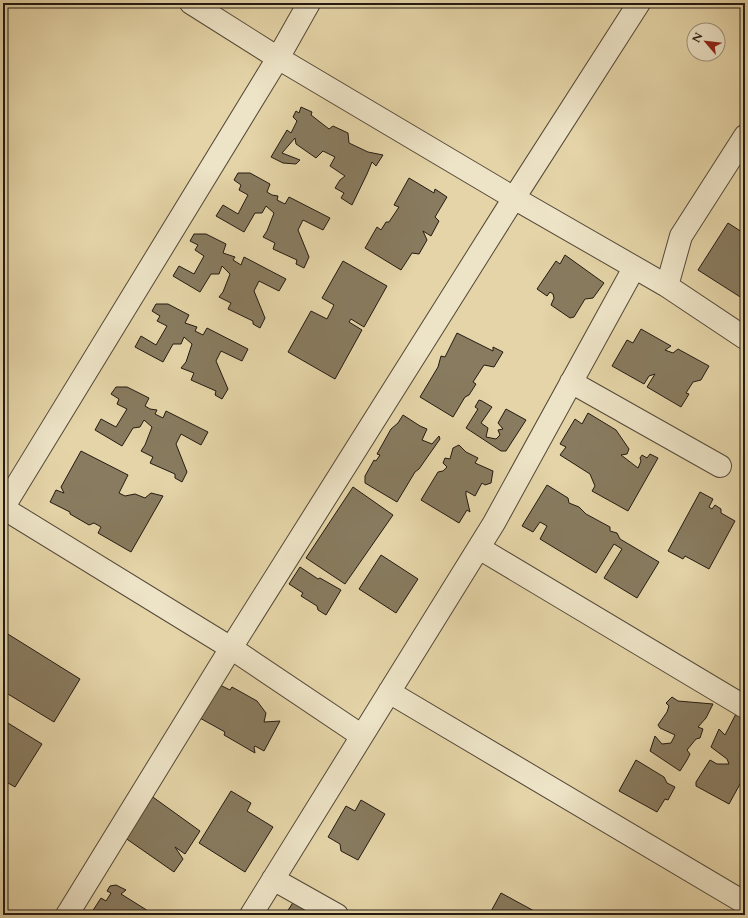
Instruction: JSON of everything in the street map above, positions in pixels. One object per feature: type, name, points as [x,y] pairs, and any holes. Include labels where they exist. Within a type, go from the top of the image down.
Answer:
[{"type":"street","points":[[191,3],[278,58],[514,198],[667,286],[745,338]]},
{"type":"street","points":[[309,3],[278,58],[3,508],[231,648],[362,736]]},
{"type":"street","points":[[67,915],[231,648],[514,198],[639,3]]},
{"type":"street","points":[[667,286],[681,236],[745,136]]},
{"type":"street","points":[[251,915],[494,523],[634,268]]},
{"type":"street","points":[[571,382],[720,466]]},
{"type":"street","points":[[479,548],[745,707]]},
{"type":"street","points":[[389,692],[741,907]]},
{"type":"street","points":[[273,879],[337,915]]},
{"type":"building","points":[[301,107],[312,112],[311,115],[329,129],[333,126],[348,133],[349,143],[368,152],[383,155],[376,166],[372,162],[352,205],[341,198],[344,193],[335,188],[340,180],[345,176],[330,166],[335,157],[323,151],[316,158],[296,144],[295,138],[282,153],[300,160],[296,164],[283,163],[271,157],[287,130],[291,133],[297,121],[293,117],[296,111],[299,113]]},
{"type":"building","points":[[238,173],[250,173],[270,184],[267,192],[278,196],[277,200],[285,204],[289,197],[330,218],[323,230],[303,220],[298,230],[309,257],[304,268],[296,264],[297,260],[273,249],[275,243],[263,237],[274,213],[266,206],[262,213],[255,213],[244,232],[216,216],[223,205],[238,214],[248,195],[239,190],[241,185],[234,180]]},
{"type":"building","points":[[409,178],[434,193],[435,189],[447,197],[435,217],[439,221],[431,236],[423,231],[427,240],[419,254],[412,253],[401,270],[365,248],[377,227],[381,230],[386,222],[389,222],[399,207],[394,205]]},
{"type":"building","points":[[728,223],[745,234],[745,300],[698,270]]},
{"type":"building","points":[[194,234],[206,234],[226,244],[223,253],[235,257],[233,260],[241,265],[244,257],[286,279],[279,291],[259,281],[254,291],[265,318],[260,328],[253,324],[253,321],[228,309],[231,303],[219,297],[223,292],[230,274],[222,266],[219,274],[211,274],[200,292],[173,276],[179,266],[194,274],[204,256],[195,250],[198,245],[190,241]]},
{"type":"building","points":[[565,255],[604,283],[593,298],[585,299],[574,317],[570,318],[551,305],[554,298],[553,294],[550,292],[547,296],[537,289],[556,261],[560,264]]},
{"type":"building","points":[[343,261],[387,286],[364,327],[351,319],[349,322],[362,330],[335,379],[288,352],[311,311],[327,319],[334,305],[322,298]]},
{"type":"building","points":[[156,304],[168,304],[189,315],[185,323],[197,327],[195,331],[203,335],[207,328],[248,349],[242,361],[221,351],[216,361],[228,389],[222,399],[215,395],[216,391],[191,380],[194,373],[181,368],[186,362],[192,344],[184,337],[181,344],[173,344],[163,362],[135,347],[141,336],[156,345],[167,326],[157,321],[160,316],[152,311]]},
{"type":"building","points":[[641,329],[671,346],[665,350],[673,353],[678,349],[709,366],[701,380],[693,382],[686,393],[689,394],[681,407],[647,387],[655,374],[649,376],[644,384],[612,366],[627,340],[633,343]]},
{"type":"building","points":[[457,333],[493,351],[493,347],[503,352],[494,367],[484,365],[473,382],[476,384],[469,395],[465,397],[453,417],[420,397],[438,367],[441,356],[445,357]]},
{"type":"building","points":[[116,387],[127,387],[149,398],[145,406],[150,409],[157,410],[155,414],[163,418],[166,411],[208,432],[201,445],[181,434],[176,444],[187,472],[182,482],[175,478],[175,474],[150,463],[153,457],[141,451],[152,427],[144,420],[140,427],[133,428],[122,446],[95,430],[101,419],[116,427],[127,409],[117,404],[119,399],[111,394]]},
{"type":"building","points":[[479,400],[492,407],[481,423],[488,428],[486,437],[496,439],[500,435],[498,430],[503,429],[498,423],[506,409],[526,420],[506,451],[501,451],[466,428],[478,409],[475,407]]},
{"type":"building","points":[[588,413],[616,430],[629,449],[627,454],[621,455],[638,468],[642,455],[647,458],[650,454],[658,458],[628,511],[592,491],[595,486],[590,474],[560,455],[566,447],[560,444],[575,419],[582,424]]},
{"type":"building","points":[[403,415],[427,429],[422,440],[432,444],[439,436],[440,439],[419,469],[415,472],[397,502],[365,483],[365,476],[374,460],[376,461],[380,455],[377,454],[391,429],[398,423]]},
{"type":"building","points":[[459,445],[466,452],[478,458],[475,463],[493,471],[491,483],[485,485],[482,483],[475,496],[466,491],[470,512],[467,510],[459,523],[421,500],[438,472],[443,471],[447,467],[443,463],[445,458],[450,459],[453,448]]},
{"type":"building","points":[[81,451],[128,475],[119,493],[125,496],[135,494],[145,498],[151,493],[163,496],[131,552],[98,533],[101,527],[94,523],[89,525],[70,514],[70,512],[50,502],[56,490],[64,493],[61,487]]},
{"type":"building","points":[[547,485],[568,498],[569,503],[579,507],[586,514],[610,527],[610,531],[617,533],[620,539],[659,562],[637,598],[604,578],[622,549],[614,544],[596,573],[540,539],[547,526],[540,522],[533,532],[522,526]]},
{"type":"building","points":[[353,487],[393,515],[345,584],[306,558]]},
{"type":"building","points":[[700,492],[713,499],[709,507],[712,509],[715,505],[721,509],[721,513],[735,521],[709,569],[685,556],[683,559],[668,551]]},
{"type":"building","points":[[381,555],[418,579],[396,613],[359,589]]},
{"type":"building","points":[[300,567],[318,579],[320,578],[341,590],[326,615],[318,610],[317,606],[301,596],[303,593],[289,584]]},
{"type":"building","points":[[3,631],[80,679],[54,722],[3,691]]},
{"type":"building","points":[[220,685],[230,690],[232,687],[257,701],[266,713],[264,722],[280,721],[264,751],[255,746],[255,753],[224,735],[225,732],[198,717]]},
{"type":"building","points":[[672,697],[678,701],[713,704],[706,718],[698,727],[703,729],[700,738],[696,739],[687,750],[690,754],[680,771],[650,751],[655,736],[662,744],[671,743],[675,735],[660,728],[658,725],[667,712],[669,706],[666,703]]},
{"type":"building","points":[[738,710],[745,713],[745,775],[729,804],[696,786],[696,782],[710,760],[717,764],[729,764],[727,759],[711,747],[719,729],[725,735]]},
{"type":"building","points":[[3,720],[42,744],[15,787],[3,780]]},
{"type":"building","points":[[636,760],[664,777],[667,783],[675,787],[668,800],[665,799],[657,812],[619,791]]},
{"type":"building","points":[[231,791],[251,803],[247,811],[273,827],[245,872],[199,843]]},
{"type":"building","points":[[150,795],[200,831],[185,854],[175,847],[183,859],[174,872],[121,835]]},
{"type":"building","points":[[361,800],[385,814],[358,860],[341,851],[340,844],[328,837],[346,806],[355,811]]},
{"type":"building","points":[[116,885],[126,890],[121,894],[153,914],[90,915],[101,898],[106,901],[111,893],[107,891],[110,886]]},
{"type":"building","points":[[501,893],[536,912],[534,915],[489,915]]},
{"type":"building","points":[[294,901],[319,915],[285,915]]}]
